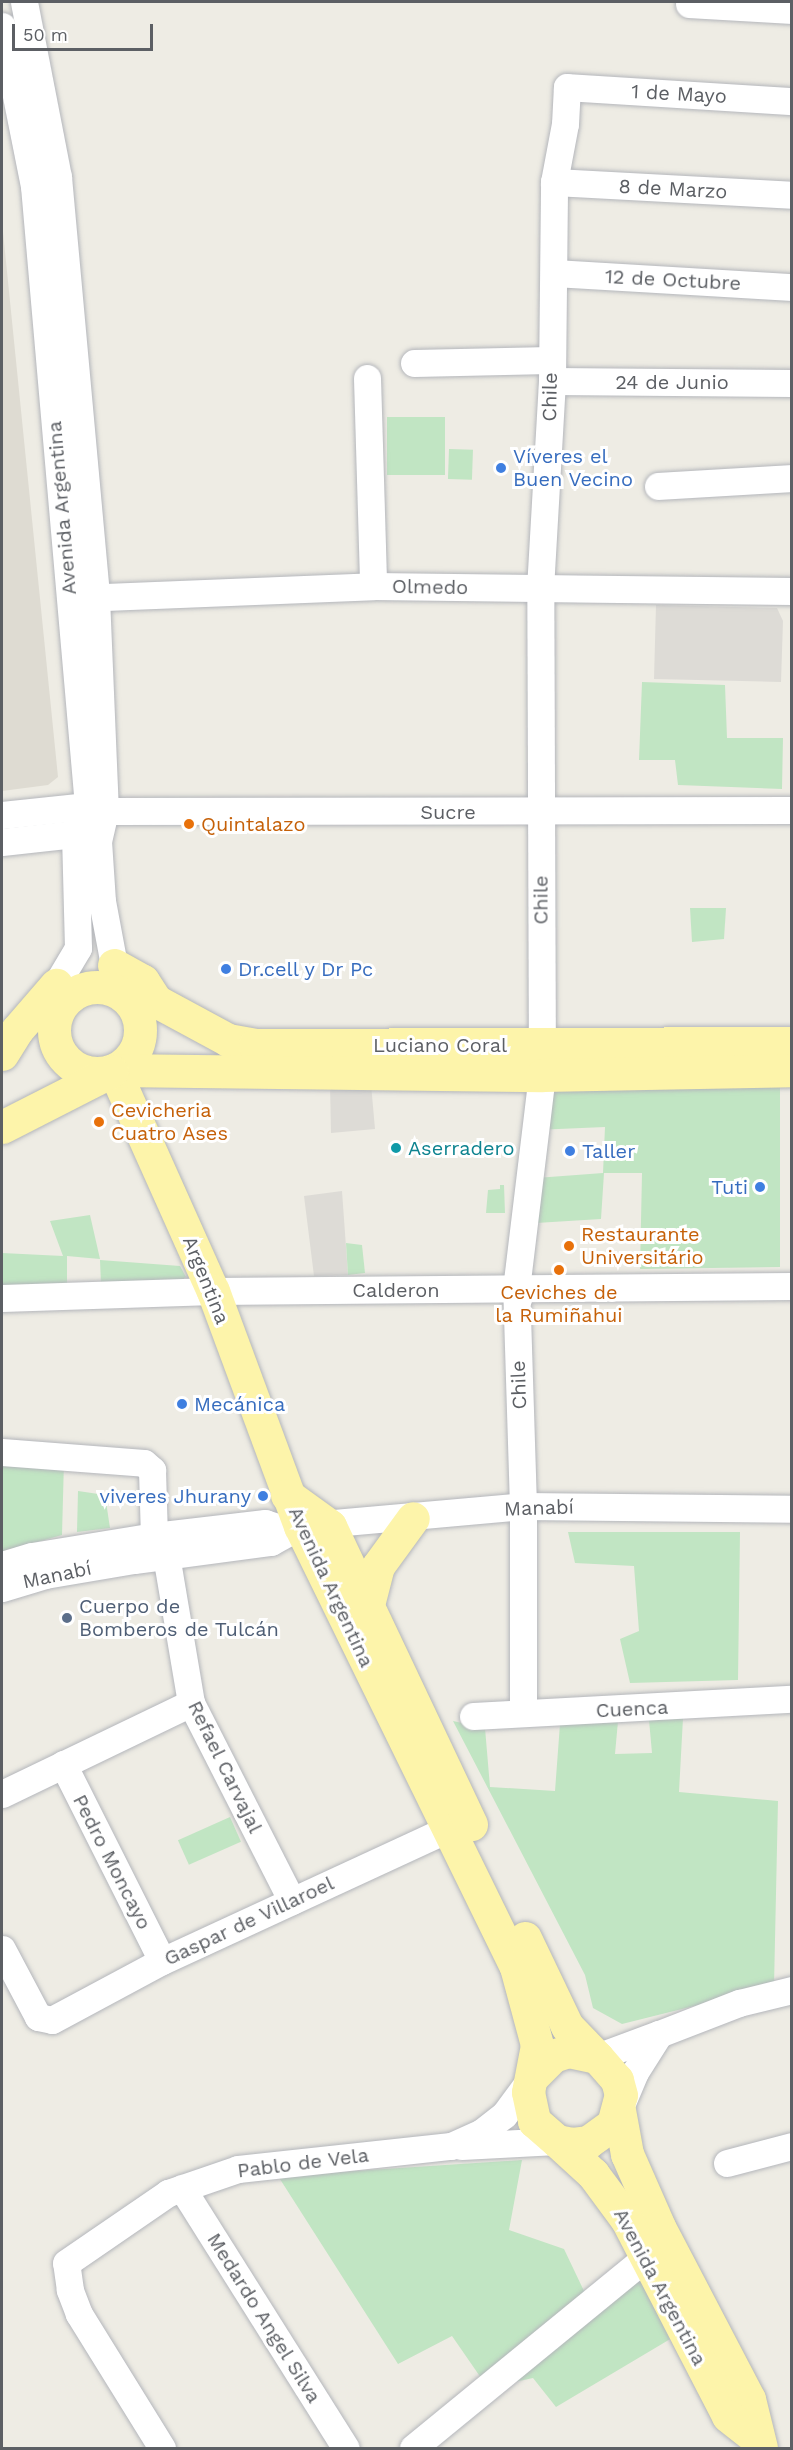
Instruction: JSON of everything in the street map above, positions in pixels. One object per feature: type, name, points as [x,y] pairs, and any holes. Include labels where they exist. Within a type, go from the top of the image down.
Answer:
[{"type":"main road","name":"Luciano Coral","points":[[114,965],[142,981],[156,1001],[228,1040],[255,1045],[792,1071]]},
{"type":"main road","points":[[2,1054],[17,1030],[56,985]]},
{"type":"main road","name":"Luciano Coral","points":[[114,1070],[542,1060],[792,1043]]},
{"type":"main road","points":[[2,1127],[114,1070]]},
{"type":"main road","name":"Argentina","points":[[114,1070],[213,1292],[287,1495]]},
{"type":"main road","name":"Avenida Argentina","points":[[287,1495],[306,1528],[519,1977],[537,2045],[532,2077]]},
{"type":"main road","points":[[368,1605],[378,1566],[413,1518]]},
{"type":"main road","name":"Avenida Argentina","points":[[306,1528],[368,1605],[559,2011],[567,2026],[597,2057]]},
{"type":"main road","points":[[583,2052],[597,2057],[617,2080],[619,2110],[613,2124],[595,2139],[572,2144],[557,2141],[544,2133],[528,2107],[532,2077],[541,2065],[560,2054],[583,2052]]},
{"type":"main road","name":"Avenida Argentina","points":[[619,2110],[627,2154],[659,2227],[749,2399],[758,2443]]},
{"type":"main road","name":"Avenida Argentina","points":[[557,2141],[592,2174],[627,2220],[728,2416],[758,2443]]},
{"type":"street","name":"Avenida Argentina","points":[[24,2],[58,177],[96,597],[96,809],[102,901],[114,965]]},
{"type":"street","points":[[689,4],[792,10]]},
{"type":"street","name":"Avenida Argentina","points":[[2,26],[34,186],[69,598],[96,809]]},
{"type":"street","name":"1 de Mayo","points":[[567,87],[792,101]]},
{"type":"street","name":"Chile","points":[[523,1713],[523,1506],[516,1289],[542,1060],[540,590],[555,273],[554,182],[565,124],[567,87]]},
{"type":"street","name":"8 de Marzo","points":[[554,182],[792,195]]},
{"type":"street","name":"12 de Octubre","points":[[555,273],[792,287]]},
{"type":"street","name":"24 de Junio","points":[[414,363],[792,383]]},
{"type":"street","points":[[367,378],[373,586]]},
{"type":"street","points":[[658,486],[792,478]]},
{"type":"street","name":"Olmedo","points":[[69,598],[373,586],[540,590],[792,591]]},
{"type":"street","points":[[56,985],[78,948],[75,834],[96,809]]},
{"type":"street","name":"Sucre","points":[[2,815],[96,809],[540,812],[792,810]]},
{"type":"street","points":[[2,842],[75,834]]},
{"type":"street","name":"Calderon","points":[[2,1298],[213,1292],[792,1286]]},
{"type":"street","name":"Refael Carvajal","points":[[2,1452],[144,1463],[152,1470],[160,1545],[191,1703],[292,1902]]},
{"type":"street","name":"Manabí","points":[[2,1565],[32,1556],[160,1545],[271,1542],[306,1528],[523,1506],[792,1509]]},
{"type":"street","name":"Manabí","points":[[2,1588],[160,1545]]},
{"type":"street","name":"Cuenca","points":[[473,1716],[792,1699]]},
{"type":"street","points":[[2,1794],[191,1703]]},
{"type":"street","name":"Pedro Moncayo","points":[[63,1764],[162,1961]]},
{"type":"street","name":"Gaspar de Villaroel","points":[[2,1949],[38,2018],[52,2020],[162,1961],[448,1829]]},
{"type":"street","points":[[597,2057],[739,2003],[792,1990]]},
{"type":"street","points":[[619,2110],[635,2072],[659,2034]]},
{"type":"street","name":"Pablo de Vela","points":[[162,2448],[79,2314],[70,2290],[66,2263],[168,2193],[238,2169],[451,2146],[482,2132],[504,2115],[532,2077]]},
{"type":"street","points":[[451,2146],[557,2141]]},
{"type":"street","points":[[727,2163],[792,2146]]},
{"type":"street","name":"Medardo Angel Silva","points":[[182,2188],[346,2448]]},
{"type":"street","points":[[413,2448],[445,2439],[646,2257]]},
{"type":"shaded area","points":[[2,222],[58,777],[48,785],[2,791]]},
{"type":"shaded area","points":[[656,605],[777,608],[783,621],[781,682],[654,679]]},
{"type":"shaded area","points":[[330,1084],[371,1084],[375,1129],[331,1133]]},
{"type":"shaded area","points":[[342,1191],[348,1275],[314,1276],[304,1196]]},
{"type":"green space","points":[[387,417],[445,417],[445,475],[387,475]]},
{"type":"green space","points":[[449,449],[473,450],[472,480],[448,479]]},
{"type":"green space","points":[[642,682],[725,685],[727,738],[783,738],[782,789],[678,785],[675,760],[639,760]]},
{"type":"green space","points":[[690,908],[726,908],[724,939],[692,942]]},
{"type":"green space","points":[[780,1083],[780,1267],[640,1269],[642,1173],[604,1173],[601,1219],[536,1223],[536,1178],[603,1173],[605,1127],[535,1130],[535,1087]]},
{"type":"green space","points":[[500,1185],[504,1185],[505,1213],[486,1213],[488,1190],[500,1189]]},
{"type":"green space","points":[[90,1215],[100,1259],[67,1256],[67,1285],[2,1286],[2,1253],[63,1256],[50,1221]]},
{"type":"green space","points":[[346,1243],[362,1245],[365,1273],[348,1275]]},
{"type":"green space","points":[[100,1260],[180,1266],[186,1277],[177,1284],[101,1284]]},
{"type":"green space","points":[[2,1456],[64,1461],[62,1535],[2,1552]]},
{"type":"green space","points":[[78,1491],[105,1495],[110,1528],[77,1532]]},
{"type":"green space","points":[[568,1532],[740,1532],[738,1680],[630,1683],[620,1639],[639,1631],[634,1566],[575,1563]]},
{"type":"green space","points":[[648,1709],[683,1718],[679,1792],[778,1801],[774,1986],[622,2024],[593,2008],[585,1975],[453,1721],[485,1728],[490,1787],[555,1791],[560,1724],[619,1710],[615,1754],[652,1753]]},
{"type":"green space","points":[[230,1817],[241,1842],[189,1865],[178,1840]]},
{"type":"green space","points":[[522,2160],[509,2230],[564,2249],[584,2291],[637,2264],[672,2338],[556,2407],[533,2378],[488,2388],[452,2336],[398,2364],[278,2176]]},
{"type":"place","name":"Víveres el Buen Vecino","points":[[501,468]]},
{"type":"place","name":"Quintalazo","points":[[189,824]]},
{"type":"place","name":"Dr.cell y Dr Pc","points":[[226,969]]},
{"type":"place","name":"Cevicheria Cuatro Ases","points":[[99,1122]]},
{"type":"place","name":"Aserradero","points":[[396,1148]]},
{"type":"place","name":"Taller","points":[[570,1151]]},
{"type":"place","name":"Tuti","points":[[760,1187]]},
{"type":"place","name":"Restaurante Universitário","points":[[569,1246]]},
{"type":"place","name":"Ceviches de la Rumiñahui","points":[[559,1270]]},
{"type":"place","name":"Mecánica","points":[[182,1404]]},
{"type":"place","name":"viveres Jhurany","points":[[263,1496]]},
{"type":"place","name":"Cuerpo de Bomberos de Tulcán","points":[[67,1618]]}]
